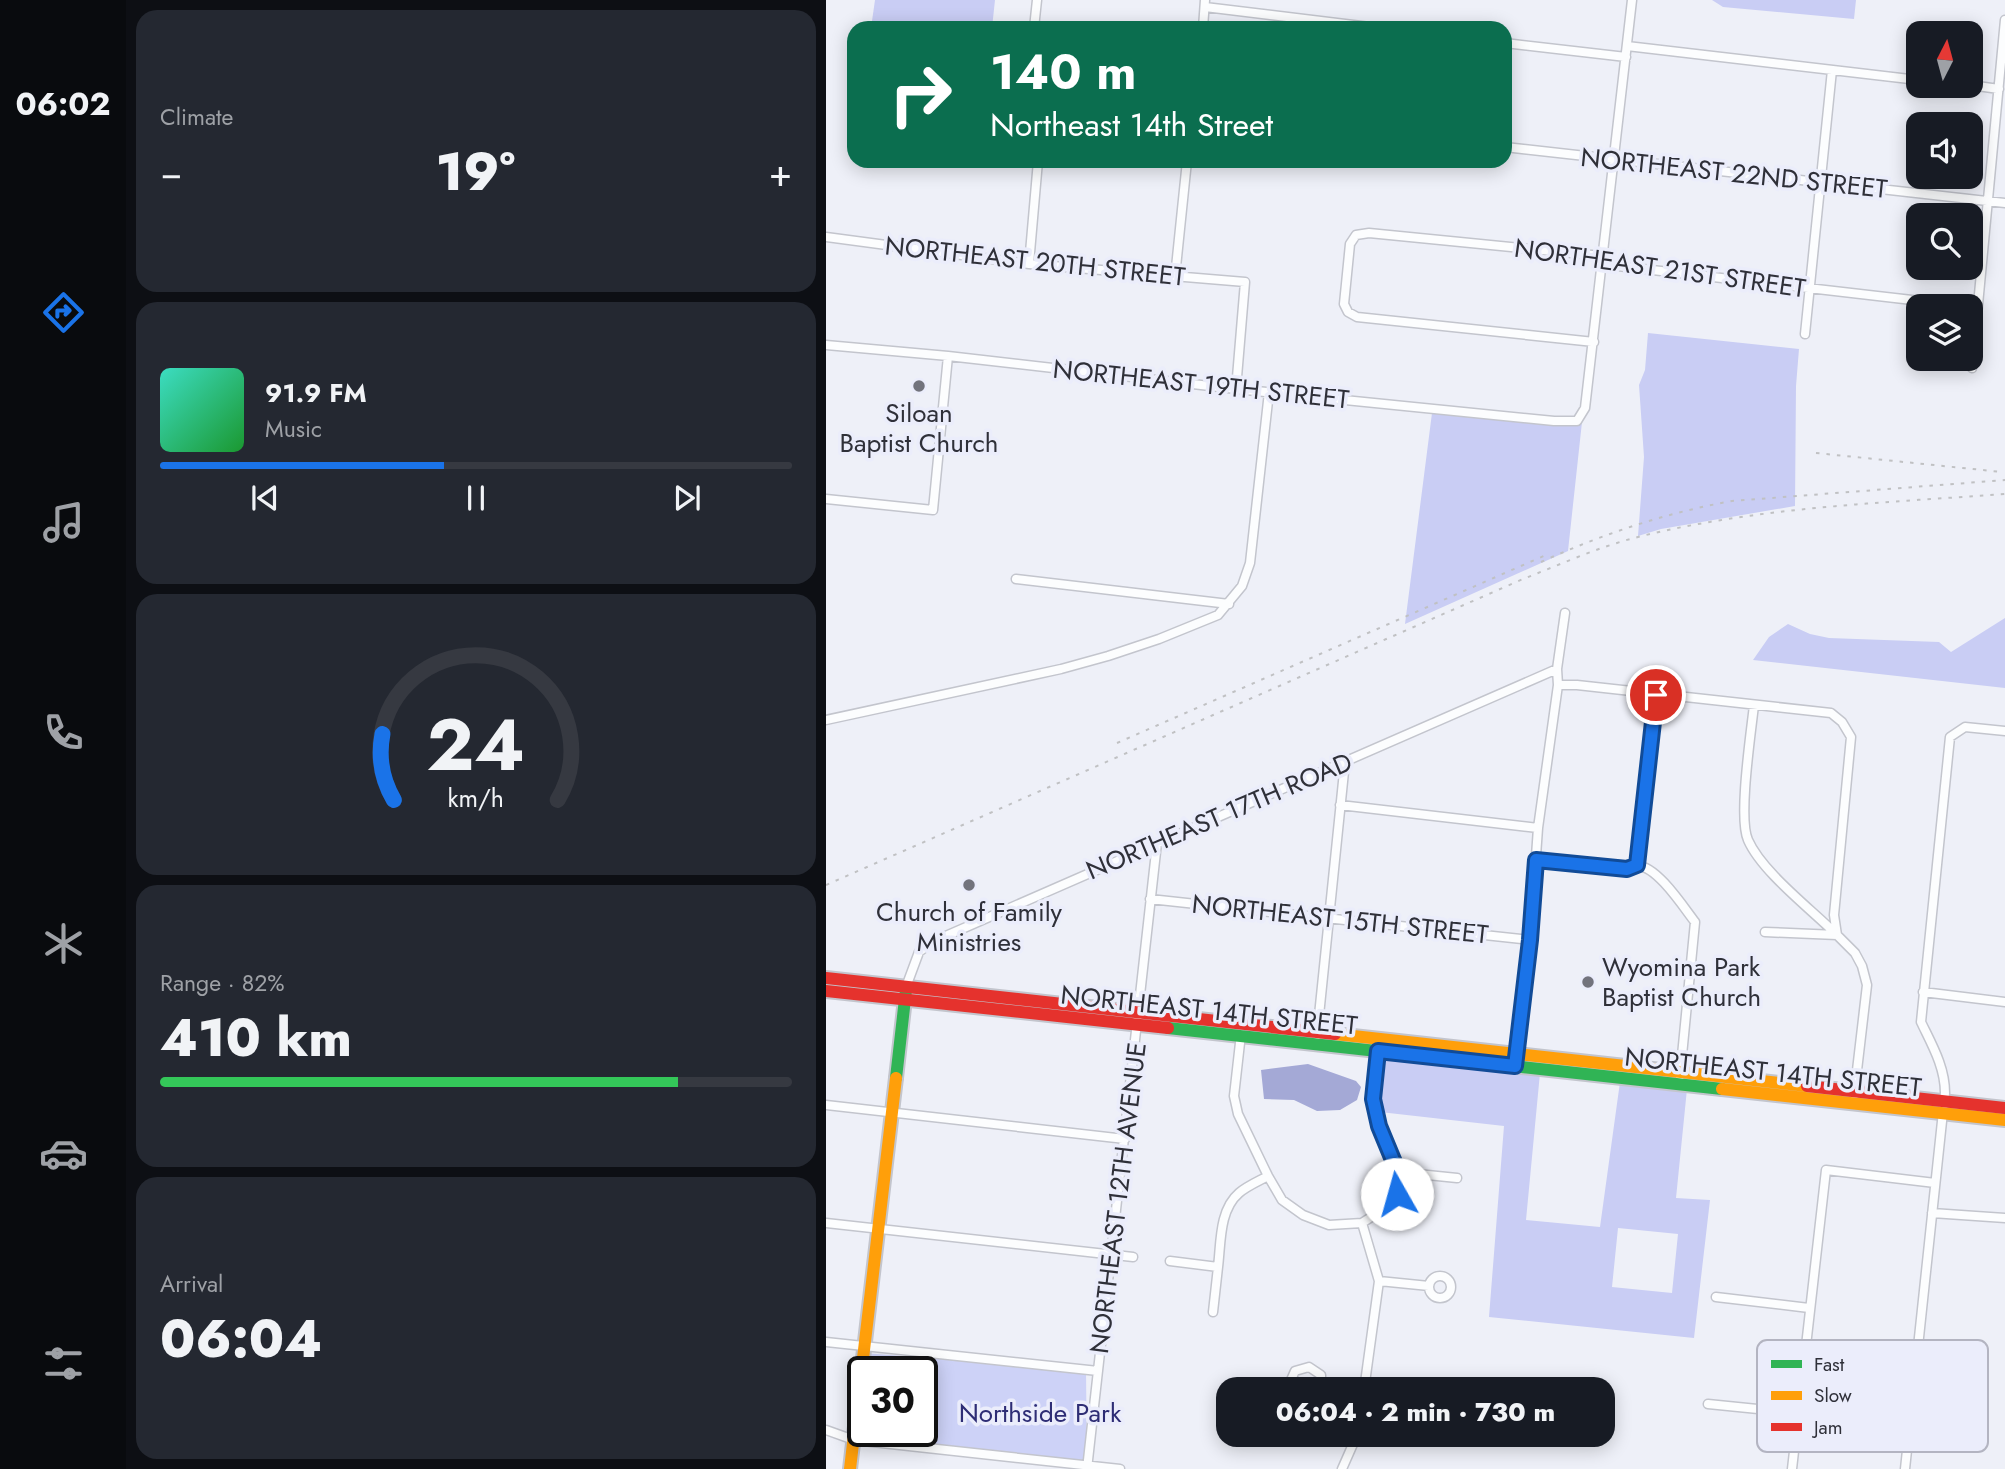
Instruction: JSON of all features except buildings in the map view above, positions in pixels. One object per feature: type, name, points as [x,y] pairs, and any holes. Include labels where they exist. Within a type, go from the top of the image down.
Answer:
[{"type":"main road","name":"NORTHEAST 14TH STREET","points":[[826,978],[906,993],[1138,1019],[1944,1107],[2005,1108]]},
{"type":"main road","name":"NORTHEAST 14TH STREET","points":[[826,990],[906,993]]},
{"type":"main road","points":[[863,1356],[906,993]]},
{"type":"main road","name":"NORTHEAST 14TH STREET","points":[[1944,1107],[2005,1120]]},
{"type":"main road","points":[[850,1469],[853,1447]]},
{"type":"street","points":[[1035,21],[1037,0]]},
{"type":"street","points":[[1594,342],[1632,0]]},
{"type":"street","points":[[1204,21],[1205,3],[1300,21]]},
{"type":"street","points":[[1976,294],[1988,201],[2005,20]]},
{"type":"street","points":[[1512,44],[1626,57]]},
{"type":"street","points":[[1627,46],[1906,79]]},
{"type":"street","points":[[1805,334],[1832,70]]},
{"type":"street","points":[[1983,87],[1999,89]]},
{"type":"street","name":"NORTHEAST 22ND STREET","points":[[1512,148],[2005,202]]},
{"type":"street","points":[[1029,264],[1037,168]]},
{"type":"street","points":[[1175,277],[1186,168]]},
{"type":"street","name":"NORTHEAST 21ST STREET","points":[[1594,342],[1357,317],[1348,312],[1344,304],[1350,244],[1356,235],[1369,233],[1602,256],[1609,265],[1906,300]]},
{"type":"street","name":"NORTHEAST 20TH STREET","points":[[826,237],[1029,264],[1245,282],[1236,389]]},
{"type":"street","name":"NORTHEAST 19TH STREET","points":[[826,345],[948,355],[1236,389],[1554,421],[1577,421],[1585,408],[1594,342]]},
{"type":"street","points":[[826,499],[933,510],[948,355]]},
{"type":"street","points":[[826,720],[1061,669],[1108,656],[1218,615],[1242,586],[1250,563],[1269,392]]},
{"type":"street","points":[[1016,579],[1229,604]]},
{"type":"street","points":[[1515,1060],[1530,940],[1538,828],[1558,685],[1557,669],[1564,613]]},
{"type":"street","name":"NORTHEAST 17TH ROAD","points":[[906,993],[919,952],[932,942],[1557,669]]},
{"type":"street","points":[[1558,685],[1831,713],[1842,722],[1851,737],[1833,915],[1837,934]]},
{"type":"street","points":[[1637,865],[1656,695]]},
{"type":"street","points":[[1754,705],[1744,811],[1746,838],[1760,861],[1837,934],[1855,953],[1862,967],[1867,985],[1854,1097]]},
{"type":"street","points":[[1919,1340],[1944,1107],[1943,1072],[1922,1022],[1923,992],[1950,737],[1958,729],[1965,727],[2005,731]]},
{"type":"street","points":[[1317,1038],[1345,762]]},
{"type":"street","points":[[1340,805],[1538,828]]},
{"type":"street","name":"NORTHEAST 12TH AVENUE","points":[[1087,1467],[1157,842]]},
{"type":"street","points":[[1536,860],[1627,869],[1637,865],[1650,869],[1695,922],[1679,1078]]},
{"type":"street","name":"NORTHEAST 15TH STREET","points":[[1150,899],[1530,940]]},
{"type":"street","points":[[1765,932],[1837,934]]},
{"type":"street","points":[[1923,992],[2005,1002]]},
{"type":"street","points":[[1242,1030],[1234,1096],[1238,1114],[1282,1199],[1303,1215],[1329,1225],[1362,1223],[1385,1209],[1397,1194],[1398,1172],[1379,1126],[1373,1099],[1378,1045]]},
{"type":"street","points":[[826,1104],[1125,1139]]},
{"type":"street","points":[[1806,1340],[1826,1170],[1935,1183]]},
{"type":"street","points":[[1398,1172],[1457,1178]]},
{"type":"street","points":[[1213,1312],[1227,1208],[1239,1193],[1268,1176]]},
{"type":"street","points":[[1932,1213],[2005,1219]]},
{"type":"street","points":[[826,1223],[1133,1257]]},
{"type":"street","points":[[1362,1223],[1379,1281],[1366,1377]]},
{"type":"street","points":[[1170,1261],[1218,1267]]},
{"type":"street","points":[[1379,1281],[1429,1286]]},
{"type":"street","points":[[1716,1297],[1809,1308]]},
{"type":"street","points":[[826,1342],[1098,1371]]},
{"type":"street","points":[[1292,1377],[1304,1367],[1318,1371],[1319,1377]]},
{"type":"street","points":[[1708,1404],[1757,1409]]},
{"type":"street","points":[[826,1430],[847,1438]]},
{"type":"street","points":[[914,1447],[1120,1469]]},
{"type":"street","points":[[1342,1469],[1352,1447]]},
{"type":"green space","name":"Northside Park","points":[[863,1353],[902,1356],[863,1356]]},
{"type":"green space","name":"Northside Park","points":[[938,1359],[1086,1370],[1087,1466],[917,1447],[938,1447]]},
{"type":"shaded area","points":[[875,0],[995,0],[993,21],[872,21]]},
{"type":"shaded area","points":[[1712,0],[1856,0],[1854,19],[1723,7]]},
{"type":"shaded area","points":[[1648,333],[1799,349],[1795,506],[1661,529],[1638,536],[1644,457],[1639,385],[1645,370]]},
{"type":"shaded area","points":[[1432,413],[1578,426],[1582,422],[1568,551],[1405,624]]},
{"type":"shaded area","points":[[2005,618],[2005,688],[1753,660],[1769,637],[1788,624],[1810,634],[1829,638],[1939,642],[1951,652]]},
{"type":"shaded area","points":[[1381,1056],[1540,1073],[1526,1220],[1600,1227],[1620,1082],[1687,1089],[1676,1198],[1710,1200],[1694,1338],[1489,1317],[1504,1126],[1380,1112],[1377,1093]],"holes":[[[1618,1228],[1678,1234],[1672,1293],[1612,1287]]]},
{"type":"shaded area","points":[[1308,1064],[1356,1081],[1361,1087],[1357,1100],[1340,1110],[1317,1111],[1294,1100],[1264,1099],[1261,1070]]},
{"type":"railway","points":[[1816,453],[2002,472]]},
{"type":"railway","points":[[1541,562],[1635,526],[1732,501],[2005,480]]},
{"type":"railway","points":[[826,885],[1523,579],[1606,547],[1634,538],[1726,519],[1865,504],[2005,494]]},
{"type":"railway","points":[[1117,743],[1546,555]]},
{"type":"traffic: fast","points":[[896,1078],[906,990]]},
{"type":"traffic: fast","points":[[1168,1028],[1722,1089]]},
{"type":"traffic: slow","points":[[1335,1034],[1807,1086]]},
{"type":"traffic: slow","points":[[850,1469],[896,1078]]},
{"type":"traffic: slow","points":[[1722,1089],[2005,1120]]},
{"type":"traffic: jam","points":[[826,978],[1335,1034]]},
{"type":"traffic: jam","points":[[826,991],[1168,1028]]},
{"type":"traffic: jam","points":[[1807,1086],[2005,1108]]},
{"type":"place","name":"Siloan Baptist Church","points":[[919,386]]},
{"type":"place","name":"Church of Family Ministries","points":[[969,885]]},
{"type":"place","name":"Wyomina Park Baptist Church","points":[[1588,982]]},
{"type":"route","points":[[1397,1194],[1398,1172],[1379,1126],[1373,1099],[1378,1051],[1515,1066],[1530,940],[1536,860],[1627,869],[1637,865],[1656,695]]}]
